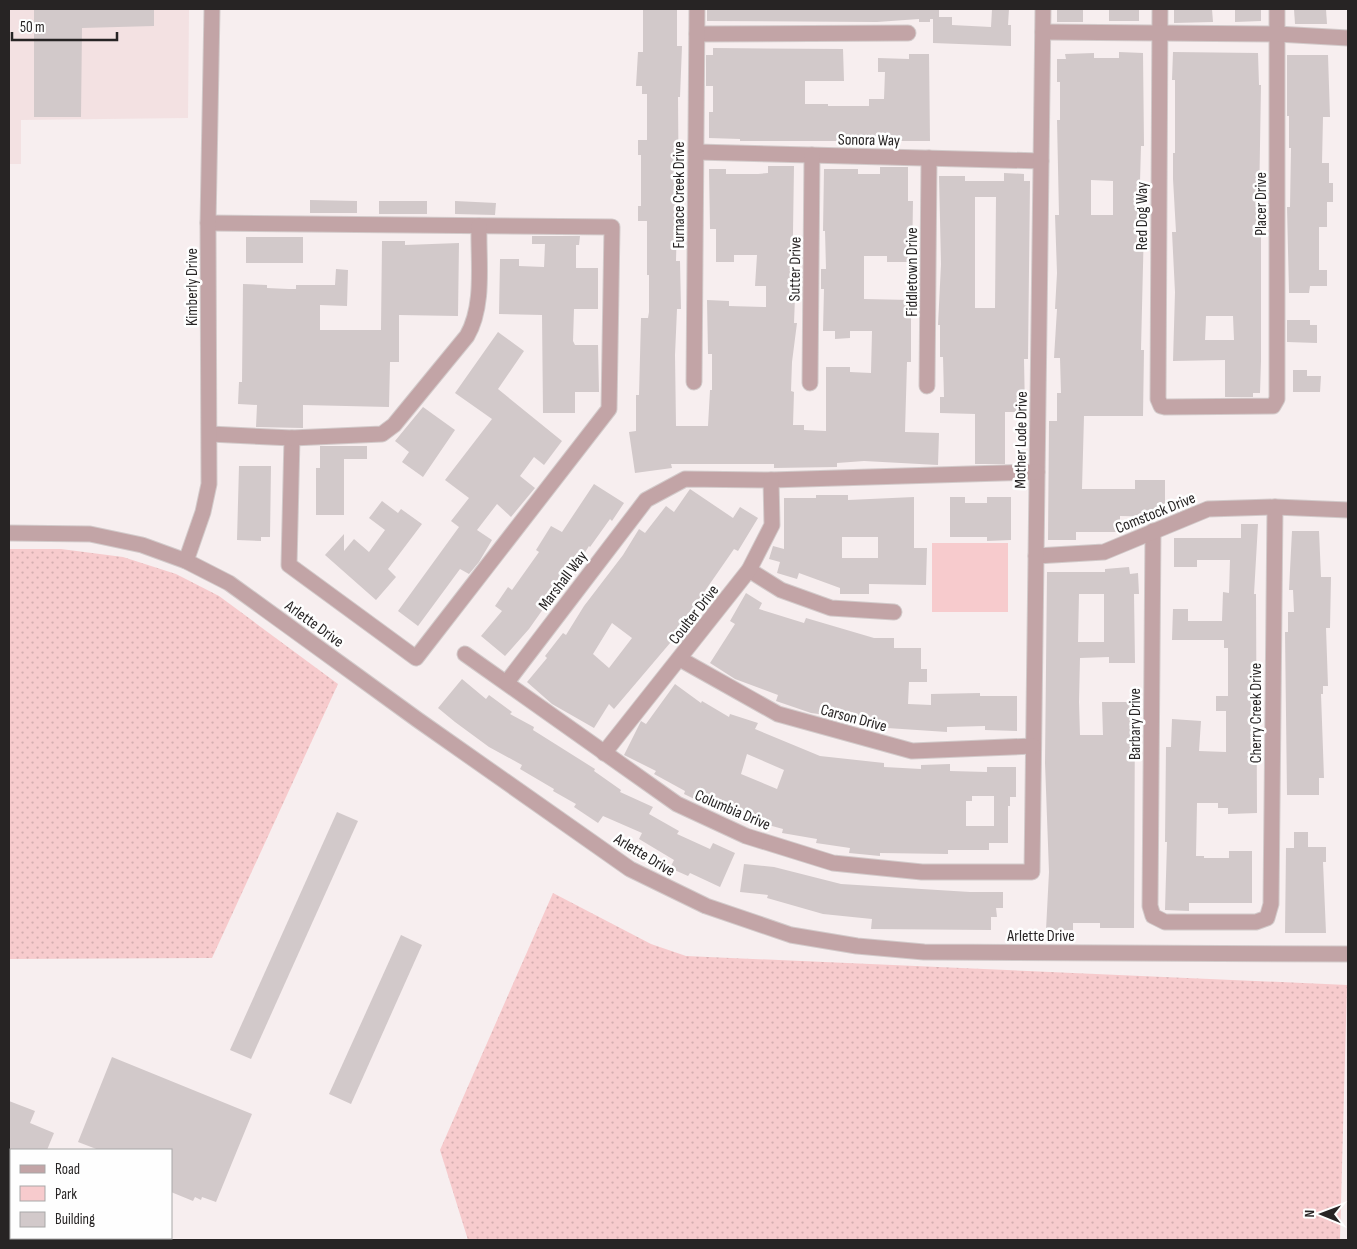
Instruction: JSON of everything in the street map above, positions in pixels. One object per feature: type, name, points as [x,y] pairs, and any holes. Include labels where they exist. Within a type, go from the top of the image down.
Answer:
[{"type":"street","name":"Kimberly Drive","points":[[186,561],[203,512],[209,484],[208,223],[212,9]]},
{"type":"street","name":"Furnace Creek Drive","points":[[694,382],[697,9]]},
{"type":"street","name":"Mother Lode Drive","points":[[1032,872],[1043,9]]},
{"type":"street","name":"Red Dog Way","points":[[1160,9],[1158,399],[1160,406],[1229,408],[1273,406],[1277,399]]},
{"type":"street","name":"Placer Drive","points":[[1277,9],[1277,399]]},
{"type":"street","points":[[1043,32],[1277,34],[1348,38]]},
{"type":"street","points":[[697,34],[908,33]]},
{"type":"street","name":"Sonora Way","points":[[696,152],[1041,161]]},
{"type":"street","name":"Sutter Drive","points":[[810,383],[812,155]]},
{"type":"street","name":"Fiddletown Drive","points":[[927,386],[929,158]]},
{"type":"street","points":[[208,223],[612,227],[609,409],[416,658],[289,565],[292,438]]},
{"type":"street","points":[[210,434],[292,438],[382,434],[394,425],[467,336],[474,323],[477,299],[479,226]]},
{"type":"street","points":[[771,480],[1037,472]]},
{"type":"street","name":"Marshall Way","points":[[507,682],[646,500],[685,479],[771,480]]},
{"type":"street","name":"Coulter Drive","points":[[604,753],[680,660],[749,570],[772,525],[771,480]]},
{"type":"street","name":"Comstock Drive","points":[[1036,556],[1104,552],[1208,509],[1275,507],[1348,510]]},
{"type":"street","name":"Cherry Creek Drive","points":[[1154,916],[1165,922],[1256,922],[1267,918],[1271,904],[1275,507]]},
{"type":"street","name":"Barbary Drive","points":[[1153,531],[1150,906],[1154,916]]},
{"type":"street","name":"Arlette Drive","points":[[9,532],[90,534],[142,544],[186,561],[229,583],[418,720],[630,869],[706,906],[790,935],[856,946],[924,952],[1348,954]]},
{"type":"street","points":[[749,570],[781,590],[831,608],[894,612]]},
{"type":"street","name":"Columbia Drive","points":[[465,654],[677,804],[746,836],[833,863],[922,872],[1032,872]]},
{"type":"street","name":"Carson Drive","points":[[680,660],[778,714],[912,751],[1033,746]]},
{"type":"shaded area","points":[[9,9],[189,9],[188,118],[21,120],[21,164],[9,164]]},
{"type":"green space","points":[[932,543],[1008,543],[1008,612],[932,612]]},
{"type":"green space","points":[[9,549],[61,549],[123,557],[176,574],[219,596],[338,684],[212,958],[9,959]]},
{"type":"green space","points":[[553,893],[651,944],[686,956],[1347,985],[1340,1240],[468,1240],[440,1150]]},
{"type":"building","points":[[34,9],[154,9],[154,26],[82,28],[81,117],[34,117]]},
{"type":"building","points":[[643,9],[677,9],[677,46],[682,46],[680,97],[678,97],[679,222],[677,222],[676,261],[680,261],[681,309],[677,309],[675,355],[676,426],[708,426],[710,390],[712,390],[712,354],[708,354],[707,300],[729,301],[729,306],[766,307],[766,286],[755,286],[757,255],[734,255],[734,262],[716,262],[716,229],[710,229],[709,169],[726,169],[726,174],[758,174],[768,173],[768,166],[794,166],[792,297],[795,297],[794,323],[797,323],[792,362],[791,391],[794,392],[793,425],[804,425],[804,430],[826,431],[826,367],[850,367],[850,372],[871,373],[872,331],[850,331],[850,338],[835,339],[835,331],[823,331],[824,289],[821,289],[821,269],[826,269],[825,231],[823,231],[824,169],[858,169],[858,174],[880,174],[880,167],[908,167],[908,201],[913,201],[912,262],[887,262],[887,256],[864,256],[864,299],[911,300],[911,362],[907,362],[905,432],[939,433],[938,465],[864,461],[837,463],[837,467],[774,468],[774,464],[671,464],[672,468],[635,473],[629,432],[636,431],[636,395],[639,395],[641,318],[648,318],[649,312],[647,221],[638,221],[638,206],[641,206],[641,155],[638,155],[638,140],[647,140],[647,94],[642,94],[642,86],[636,86],[638,52],[643,52]]},
{"type":"building","points":[[707,9],[939,9],[939,17],[952,17],[952,25],[991,27],[992,9],[1009,9],[1008,25],[1011,25],[1011,46],[933,43],[933,19],[930,19],[930,22],[919,22],[919,19],[877,22],[707,21]]},
{"type":"building","points":[[1057,9],[1083,9],[1083,22],[1057,22]]},
{"type":"building","points":[[1109,9],[1139,9],[1139,21],[1109,21]]},
{"type":"building","points":[[1174,9],[1212,9],[1213,22],[1174,23]]},
{"type":"building","points":[[1235,9],[1261,9],[1261,21],[1235,22]]},
{"type":"building","points":[[1294,9],[1326,9],[1327,24],[1295,24]]},
{"type":"building","points":[[713,48],[843,49],[844,81],[805,81],[805,104],[828,104],[828,106],[869,106],[869,99],[884,99],[885,72],[878,72],[878,58],[909,59],[909,54],[929,54],[930,141],[740,141],[740,139],[709,138],[709,112],[713,112],[713,86],[706,86],[706,55],[713,55]]},
{"type":"building","points":[[1119,52],[1143,53],[1144,146],[1141,146],[1140,182],[1145,182],[1141,350],[1144,350],[1143,416],[1084,416],[1082,489],[1135,489],[1135,480],[1165,480],[1165,517],[1120,516],[1120,532],[1076,532],[1076,540],[1048,540],[1049,421],[1057,421],[1057,393],[1061,393],[1060,358],[1054,358],[1057,309],[1055,309],[1057,273],[1055,215],[1059,215],[1057,120],[1060,120],[1060,82],[1057,82],[1057,59],[1066,59],[1065,54],[1094,53],[1094,58],[1119,58]],"holes":[[[1091,180],[1113,181],[1113,215],[1091,215]]]},
{"type":"building","points":[[1173,52],[1258,53],[1259,85],[1261,85],[1259,206],[1261,206],[1261,361],[1260,393],[1253,393],[1253,397],[1225,397],[1225,360],[1173,361],[1175,292],[1172,232],[1176,232],[1173,179],[1175,80],[1172,80]],"holes":[[[1206,316],[1233,316],[1234,340],[1205,340]]]},
{"type":"building","points":[[1287,55],[1328,55],[1330,117],[1323,117],[1322,163],[1329,163],[1329,183],[1333,183],[1333,202],[1327,202],[1327,227],[1319,227],[1319,270],[1327,270],[1327,286],[1310,286],[1309,293],[1289,293],[1287,207],[1290,207],[1291,148],[1289,148],[1289,116],[1287,116]]},
{"type":"building","points":[[1004,173],[1024,174],[1024,181],[1030,181],[1028,359],[1024,359],[1025,412],[1005,412],[1005,464],[975,464],[975,414],[940,413],[940,397],[944,397],[943,357],[940,357],[940,325],[938,325],[941,264],[939,176],[965,176],[965,181],[1004,181]],"holes":[[[975,197],[996,197],[995,308],[975,308]]]},
{"type":"building","points":[[310,200],[357,201],[357,213],[310,213]]},
{"type":"building","points":[[379,201],[427,201],[427,214],[379,214]]},
{"type":"building","points":[[455,201],[496,203],[495,215],[455,214]]},
{"type":"building","points":[[532,236],[580,236],[579,245],[576,245],[576,268],[598,268],[598,309],[574,309],[573,341],[575,345],[598,345],[599,392],[575,392],[575,413],[543,413],[542,315],[499,314],[500,259],[519,259],[519,266],[544,267],[545,244],[532,244]]},
{"type":"building","points":[[246,237],[303,237],[303,263],[246,263]]},
{"type":"building","points":[[382,241],[405,241],[405,245],[459,243],[458,316],[399,315],[399,362],[390,362],[389,407],[303,405],[303,428],[256,427],[257,405],[238,404],[239,382],[242,382],[243,284],[267,285],[267,288],[289,289],[296,289],[296,285],[335,285],[336,269],[348,270],[347,306],[320,305],[320,330],[381,330]]},
{"type":"building","points":[[1287,320],[1310,320],[1310,325],[1317,325],[1317,343],[1287,342]]},
{"type":"building","points":[[498,332],[524,351],[498,389],[562,441],[544,465],[534,457],[520,476],[535,488],[511,517],[497,504],[477,530],[492,540],[479,562],[469,574],[460,569],[418,626],[398,611],[459,527],[451,521],[469,498],[445,480],[492,419],[455,393]]},
{"type":"building","points":[[1293,370],[1307,370],[1307,376],[1321,376],[1320,392],[1293,392]]},
{"type":"building","points":[[423,407],[455,430],[423,477],[402,462],[409,452],[395,441]]},
{"type":"building","points":[[320,446],[367,446],[367,459],[344,459],[344,515],[316,515],[316,468],[320,468]]},
{"type":"building","points":[[239,466],[271,466],[270,537],[261,537],[261,541],[237,540]]},
{"type":"building","points":[[594,484],[624,503],[612,521],[610,519],[589,546],[572,573],[570,571],[529,629],[505,656],[481,636],[502,611],[495,606],[508,587],[512,590],[539,552],[536,550],[551,526],[562,532]]},
{"type":"building","points":[[690,489],[733,518],[740,507],[758,518],[738,551],[734,549],[674,635],[676,636],[614,709],[609,704],[594,728],[552,704],[527,682],[547,658],[545,656],[563,633],[566,635],[584,606],[623,555],[639,529],[645,533],[666,506],[674,512]],"holes":[[[612,623],[632,638],[609,668],[593,654]]]},
{"type":"building","points":[[816,495],[848,495],[848,500],[914,497],[914,548],[927,548],[926,585],[869,584],[869,594],[840,594],[840,588],[799,573],[797,579],[777,573],[780,562],[769,559],[773,546],[784,549],[784,498],[816,498]],"holes":[[[842,537],[878,537],[878,558],[842,558]]]},
{"type":"building","points":[[950,497],[965,497],[965,503],[987,503],[987,497],[1011,497],[1011,540],[987,541],[987,537],[950,537]]},
{"type":"building","points":[[382,501],[398,513],[401,509],[422,524],[388,569],[396,577],[376,600],[325,555],[344,534],[344,551],[354,539],[369,552],[385,530],[369,518]]},
{"type":"building","points":[[1241,524],[1258,524],[1254,594],[1256,594],[1257,813],[1228,814],[1228,808],[1218,808],[1218,803],[1197,803],[1196,856],[1204,856],[1204,858],[1229,858],[1229,851],[1252,851],[1252,903],[1189,903],[1189,911],[1165,910],[1167,842],[1165,842],[1166,747],[1171,747],[1172,719],[1201,721],[1199,751],[1226,752],[1226,711],[1216,711],[1216,696],[1228,696],[1228,648],[1224,648],[1224,640],[1172,640],[1173,609],[1188,609],[1188,621],[1222,621],[1223,592],[1229,593],[1230,560],[1197,560],[1197,567],[1174,567],[1174,538],[1241,538]]},
{"type":"building","points":[[1292,531],[1319,531],[1321,577],[1331,577],[1330,628],[1326,628],[1328,686],[1323,686],[1323,694],[1321,694],[1324,778],[1319,778],[1319,795],[1287,795],[1285,632],[1288,632],[1288,612],[1294,612],[1293,590],[1289,590]]},
{"type":"building","points":[[1129,567],[1130,574],[1138,573],[1139,594],[1134,594],[1135,663],[1109,663],[1109,657],[1080,658],[1080,735],[1103,735],[1102,702],[1135,702],[1134,928],[1100,928],[1100,923],[1073,923],[1073,930],[1046,930],[1049,872],[1045,763],[1047,572],[1105,572],[1105,569]],"holes":[[[1079,594],[1104,594],[1104,642],[1078,642]]]},
{"type":"building","points":[[746,593],[762,603],[759,609],[804,623],[806,618],[874,638],[894,638],[894,648],[921,648],[921,669],[927,669],[927,682],[909,682],[908,704],[931,705],[931,694],[980,693],[980,696],[1017,696],[1017,731],[985,730],[985,726],[947,727],[947,732],[887,728],[841,717],[811,713],[776,701],[778,695],[735,679],[710,663],[735,624],[730,621]]},
{"type":"building","points":[[462,679],[486,699],[489,695],[512,712],[510,714],[534,727],[533,730],[595,769],[594,771],[621,790],[620,792],[653,807],[649,814],[679,831],[677,834],[710,849],[713,843],[735,853],[720,887],[690,873],[688,876],[670,868],[674,860],[639,839],[642,833],[603,816],[598,823],[574,807],[576,804],[520,769],[522,765],[489,747],[455,722],[438,708]]},
{"type":"building","points":[[675,684],[701,703],[702,701],[729,717],[730,714],[758,723],[755,729],[820,756],[884,763],[884,767],[921,769],[921,765],[950,764],[950,771],[987,772],[987,767],[1016,767],[1016,797],[1010,797],[1010,806],[1008,806],[1008,843],[989,843],[989,850],[948,850],[948,854],[880,853],[880,856],[849,853],[850,848],[816,843],[817,839],[782,833],[783,829],[742,818],[712,805],[711,807],[684,794],[685,791],[654,774],[656,771],[624,755],[641,721],[646,724]],"holes":[[[747,754],[784,770],[777,789],[741,774]],[[972,796],[994,796],[994,826],[966,826],[966,801],[972,801]]]},
{"type":"building","points":[[337,812],[358,821],[251,1059],[230,1050]]},
{"type":"building","points":[[1294,832],[1308,832],[1308,847],[1326,847],[1326,862],[1323,862],[1326,933],[1285,933],[1286,848],[1294,848]]},
{"type":"building","points":[[744,864],[774,867],[841,884],[970,892],[1003,892],[1003,908],[996,908],[997,917],[991,917],[991,930],[871,929],[872,919],[823,914],[767,898],[768,895],[740,892]]},
{"type":"building","points":[[401,935],[422,945],[351,1104],[329,1094]]},
{"type":"building","points":[[112,1057],[252,1114],[216,1202],[202,1197],[201,1200],[195,1197],[193,1201],[172,1192],[172,1149],[96,1149],[78,1142]]},
{"type":"building","points":[[9,1101],[35,1111],[30,1123],[54,1133],[47,1149],[9,1150]]}]
